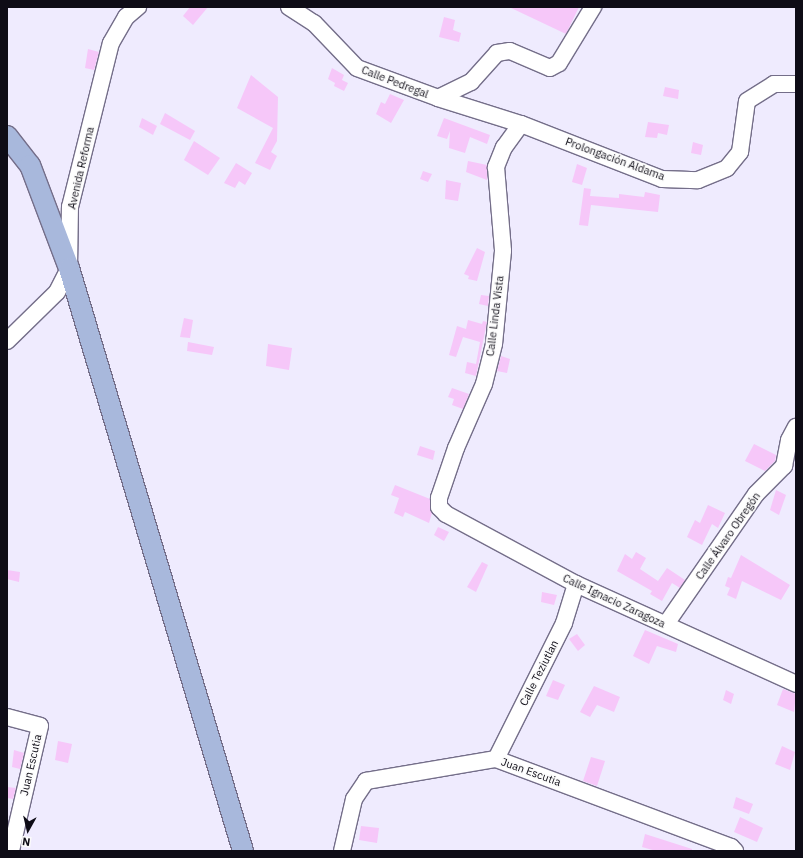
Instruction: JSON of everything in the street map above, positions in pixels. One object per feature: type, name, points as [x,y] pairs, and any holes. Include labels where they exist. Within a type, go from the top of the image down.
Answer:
[{"type":"main road","points":[[7,136],[30,165],[68,268],[243,851]]},
{"type":"street","name":"Avenida Reforma","points":[[7,341],[57,292],[68,268],[70,207],[111,43],[126,17],[138,7]]},
{"type":"street","name":"Calle Pedregal","points":[[289,7],[314,23],[357,68],[438,98],[521,124]]},
{"type":"street","points":[[438,98],[471,82],[497,53],[510,51],[550,68],[559,63],[592,7]]},
{"type":"street","name":"Prolongación Aldama","points":[[521,124],[662,180],[698,180],[727,168],[740,152],[747,101],[774,84],[796,84]]},
{"type":"street","name":"Calle Linda Vista","points":[[439,507],[439,498],[456,448],[484,384],[494,344],[503,252],[496,166],[504,147],[521,124]]},
{"type":"street","name":"Calle Álvaro Obregón","points":[[666,624],[756,494],[784,466],[789,440],[796,427]]},
{"type":"street","name":"Calle Ignacio Zaragoza","points":[[439,507],[446,514],[576,584],[796,684]]},
{"type":"street","name":"Calle Teziutlan","points":[[496,759],[564,623],[576,584]]},
{"type":"street","name":"Juan Escutia","points":[[7,717],[40,726],[11,851]]},
{"type":"street","name":"Juan Escutia","points":[[342,851],[354,799],[366,781],[496,759],[731,847],[735,851]]},
{"type":"building","points":[[190,7],[208,7],[193,25],[183,16]]},
{"type":"building","points":[[509,7],[579,7],[566,34]]},
{"type":"building","points":[[444,17],[455,20],[453,30],[461,33],[459,42],[439,37]]},
{"type":"building","points":[[88,49],[99,52],[94,70],[85,68]]},
{"type":"building","points":[[332,68],[344,75],[342,80],[348,83],[344,91],[334,86],[335,83],[328,79]]},
{"type":"building","points":[[251,75],[278,97],[277,141],[271,152],[277,156],[270,170],[255,163],[273,128],[237,108]]},
{"type":"building","points":[[665,87],[679,90],[678,99],[663,96]]},
{"type":"building","points":[[390,94],[404,100],[391,123],[376,114],[381,102],[385,104]]},
{"type":"building","points":[[165,113],[195,131],[190,140],[160,124]]},
{"type":"building","points":[[142,118],[157,126],[153,135],[139,127]]},
{"type":"building","points":[[444,118],[490,135],[487,144],[470,137],[465,153],[449,148],[450,131],[447,139],[437,136]]},
{"type":"building","points":[[648,122],[669,125],[667,135],[658,133],[657,138],[645,137]]},
{"type":"building","points":[[194,141],[220,158],[208,175],[184,160]]},
{"type":"building","points":[[693,142],[703,145],[701,155],[691,153]]},
{"type":"building","points":[[468,161],[487,165],[487,180],[466,172]]},
{"type":"building","points":[[236,163],[252,173],[245,185],[239,181],[235,188],[224,183]]},
{"type":"building","points":[[577,164],[587,168],[582,185],[572,182]]},
{"type":"building","points":[[423,171],[432,174],[428,182],[420,179]]},
{"type":"building","points":[[446,180],[461,183],[458,201],[445,199]]},
{"type":"building","points":[[584,188],[591,189],[590,196],[619,198],[619,194],[644,197],[645,192],[660,195],[658,212],[591,205],[588,226],[579,225]]},
{"type":"building","points":[[477,248],[485,252],[477,281],[468,279],[469,276],[464,274]]},
{"type":"building","points":[[481,295],[489,296],[488,306],[479,304]]},
{"type":"building","points":[[184,318],[193,320],[190,338],[180,337]]},
{"type":"building","points":[[468,320],[482,324],[483,321],[487,322],[476,376],[465,373],[467,362],[476,364],[480,342],[463,337],[456,357],[449,355],[457,326],[466,329]]},
{"type":"building","points":[[188,342],[214,347],[212,355],[187,351]]},
{"type":"building","points":[[268,344],[292,348],[289,370],[266,366]]},
{"type":"building","points":[[501,356],[510,359],[507,373],[497,371]]},
{"type":"building","points":[[452,388],[469,394],[463,409],[452,405],[454,399],[448,397]]},
{"type":"building","points":[[754,444],[776,455],[775,461],[765,471],[745,461]]},
{"type":"building","points":[[420,446],[435,451],[433,460],[417,455]]},
{"type":"building","points":[[395,485],[430,499],[432,513],[429,523],[405,512],[403,517],[394,513],[399,498],[391,495]]},
{"type":"building","points":[[776,490],[786,495],[779,515],[770,510]]},
{"type":"building","points":[[708,505],[725,513],[718,528],[712,524],[702,545],[687,537],[695,520],[700,523]]},
{"type":"building","points":[[438,527],[449,532],[444,541],[434,535]]},
{"type":"building","points":[[636,552],[646,558],[640,569],[658,581],[667,568],[685,580],[680,588],[672,583],[662,601],[650,594],[652,591],[617,571],[625,554],[632,559]]},
{"type":"building","points":[[741,555],[790,585],[781,600],[742,581],[736,599],[727,595],[730,588],[725,586],[728,577],[731,578]]},
{"type":"building","points":[[482,562],[488,565],[476,592],[467,587]]},
{"type":"building","points":[[7,570],[20,572],[19,582],[7,579]]},
{"type":"building","points":[[542,592],[557,595],[554,605],[541,602]]},
{"type":"building","points":[[645,630],[678,644],[676,652],[657,646],[649,664],[633,656]]},
{"type":"building","points":[[577,634],[585,645],[578,651],[569,639]]},
{"type":"building","points":[[553,680],[565,685],[558,700],[546,696]]},
{"type":"building","points":[[594,686],[620,697],[614,712],[597,705],[590,717],[580,712]]},
{"type":"building","points":[[783,689],[796,694],[794,712],[777,705]]},
{"type":"building","points":[[726,690],[734,694],[731,704],[723,700]]},
{"type":"building","points":[[58,741],[72,744],[68,763],[55,760]]},
{"type":"building","points":[[782,746],[795,752],[790,770],[775,764]]},
{"type":"building","points":[[14,750],[24,753],[20,769],[12,767]]},
{"type":"building","points":[[591,757],[605,761],[597,786],[583,781]]},
{"type":"building","points":[[7,787],[16,788],[13,799],[7,798]]},
{"type":"building","points":[[736,797],[753,804],[749,814],[733,808]]},
{"type":"building","points":[[740,817],[763,828],[757,842],[734,832]]},
{"type":"building","points":[[361,826],[379,828],[377,843],[359,840]]},
{"type":"building","points":[[645,834],[692,849],[692,851],[656,851],[642,847]]}]
